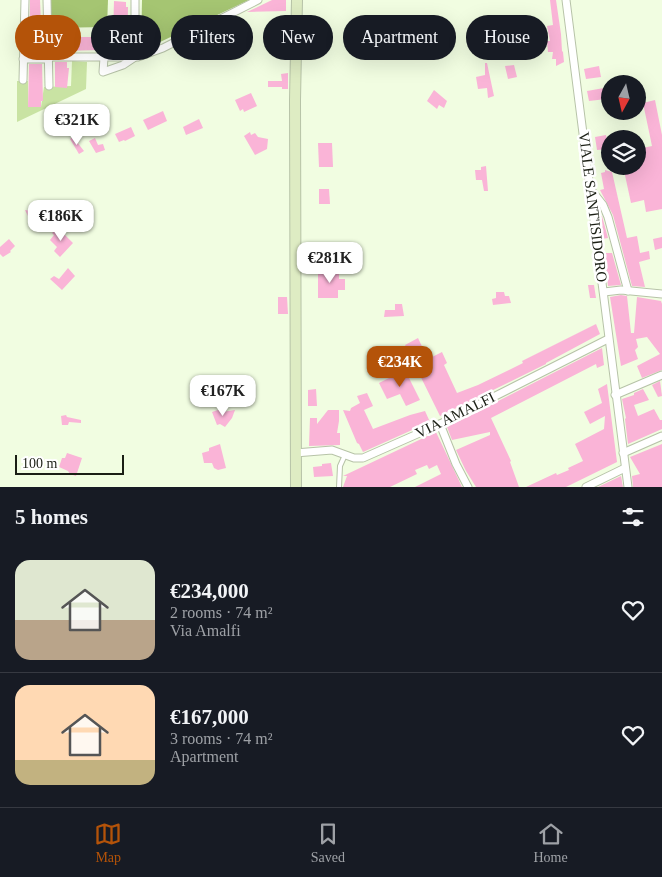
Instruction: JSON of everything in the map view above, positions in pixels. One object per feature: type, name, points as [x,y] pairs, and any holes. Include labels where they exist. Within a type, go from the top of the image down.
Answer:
[{"type":"street","points":[[24,0],[24,15]]},
{"type":"street","points":[[47,0],[47,15]]},
{"type":"street","points":[[135,0],[135,15]]},
{"type":"street","points":[[161,49],[258,0]]},
{"type":"street","points":[[296,487],[295,100],[297,0]]},
{"type":"street","name":"VIALE SANT'ISIDORO","points":[[566,0],[628,487]]},
{"type":"street","points":[[23,80],[24,60]]},
{"type":"street","points":[[48,60],[49,86]]},
{"type":"street","points":[[104,60],[104,72],[130,60]]},
{"type":"street","points":[[591,191],[603,205],[608,216],[628,291]]},
{"type":"street","points":[[604,292],[628,291],[662,294]]},
{"type":"street","name":"VIA AMALFI","points":[[295,453],[332,450],[354,458],[363,458],[440,424],[608,339]]},
{"type":"street","points":[[615,395],[662,375]]},
{"type":"street","points":[[440,424],[456,464],[468,487]]},
{"type":"street","points":[[623,453],[662,436]]},
{"type":"street","points":[[586,487],[625,468]]},
{"type":"lane","points":[[339,487],[340,466],[346,454]]},
{"type":"green space","points":[[48,0],[108,0],[107,15],[91,15],[91,27],[81,27],[81,15],[48,15]]},
{"type":"green space","points":[[142,0],[249,0],[217,15],[171,15],[171,37],[161,42],[161,15],[142,15]]},
{"type":"green space","points":[[72,61],[87,62],[86,89],[17,122],[17,81],[28,81],[28,107],[41,107],[44,87],[71,86]]},
{"type":"building","points":[[30,0],[40,0],[41,15],[30,15]]},
{"type":"building","points":[[272,0],[286,0],[286,11],[247,12]]},
{"type":"building","points":[[550,0],[556,0],[564,62],[556,66],[556,59],[552,59],[553,52],[548,52],[548,41],[550,41],[548,26],[553,25]]},
{"type":"building","points":[[114,1],[126,2],[128,15],[114,15]]},
{"type":"building","points":[[81,37],[91,37],[91,50],[81,50]]},
{"type":"building","points":[[55,62],[67,62],[67,68],[69,68],[67,88],[55,87]]},
{"type":"building","points":[[485,63],[487,63],[494,96],[488,98],[487,88],[478,89],[476,77],[485,75]]},
{"type":"building","points":[[29,64],[42,64],[43,101],[41,101],[41,107],[28,107]]},
{"type":"building","points":[[514,65],[517,77],[508,79],[505,66]]},
{"type":"building","points":[[599,66],[601,77],[586,79],[584,69]]},
{"type":"building","points":[[288,73],[288,89],[268,87],[268,81],[282,81],[281,74]]},
{"type":"building","points":[[601,89],[601,100],[589,101],[587,91]]},
{"type":"building","points":[[434,90],[447,101],[444,108],[439,105],[437,109],[427,101]]},
{"type":"building","points":[[251,93],[257,106],[244,112],[243,109],[240,111],[235,100]]},
{"type":"building","points":[[655,100],[662,135],[662,209],[646,212],[644,200],[631,203],[625,175],[646,175],[646,147],[652,146],[646,117],[646,102]]},
{"type":"building","points":[[163,111],[167,121],[148,130],[143,120]]},
{"type":"building","points":[[199,119],[203,128],[186,135],[183,127]]},
{"type":"building","points":[[131,127],[135,136],[119,142],[115,134]]},
{"type":"building","points":[[250,132],[251,135],[255,133],[258,137],[268,139],[267,149],[255,155],[244,136]]},
{"type":"building","points":[[601,136],[601,150],[597,150],[595,137]]},
{"type":"building","points":[[73,137],[84,151],[79,154],[70,139]]},
{"type":"building","points":[[95,138],[98,145],[103,144],[105,150],[96,153],[89,141]]},
{"type":"building","points":[[318,143],[332,143],[333,167],[319,167]]},
{"type":"building","points":[[486,166],[488,191],[484,191],[482,180],[476,180],[475,170],[481,170],[481,167]]},
{"type":"building","points":[[601,175],[613,175],[627,238],[637,236],[640,253],[649,251],[650,259],[639,262],[645,287],[632,286],[613,215],[600,190],[604,189]]},
{"type":"building","points":[[319,189],[329,189],[330,204],[319,204]]},
{"type":"building","points":[[25,210],[49,213],[45,224],[29,218]]},
{"type":"building","points":[[599,216],[602,216],[608,238],[602,239]]},
{"type":"building","points":[[58,228],[73,243],[60,257],[54,251],[57,247],[50,240],[54,235],[52,233]]},
{"type":"building","points":[[662,237],[662,248],[655,250],[653,239]]},
{"type":"building","points":[[9,239],[15,246],[11,252],[3,257],[0,254],[0,247]]},
{"type":"building","points":[[604,253],[612,253],[621,285],[608,286]]},
{"type":"building","points":[[68,268],[75,276],[62,290],[50,279],[54,276],[59,279]]},
{"type":"building","points":[[318,270],[339,270],[339,279],[345,279],[345,290],[338,290],[338,298],[318,298]]},
{"type":"building","points":[[588,285],[594,285],[596,298],[590,298]]},
{"type":"building","points":[[496,292],[504,292],[505,296],[509,296],[511,303],[493,305],[492,299],[496,298]]},
{"type":"building","points":[[627,296],[631,333],[634,333],[637,297],[661,301],[662,304],[662,370],[642,378],[637,366],[660,354],[647,337],[636,339],[638,347],[635,350],[638,359],[621,366],[610,297]]},
{"type":"building","points":[[278,297],[287,297],[288,314],[278,314]]},
{"type":"building","points":[[395,304],[402,304],[404,316],[384,317],[385,310],[395,310]]},
{"type":"building","points":[[596,324],[600,334],[546,364],[440,416],[405,345],[418,338],[428,359],[442,352],[447,363],[444,365],[457,393],[511,369],[523,363],[522,361]]},
{"type":"building","points":[[602,348],[604,365],[597,368],[596,364],[491,418],[511,461],[519,487],[476,487],[456,450],[490,435],[490,432],[452,440],[447,427]]},
{"type":"building","points":[[405,370],[420,400],[406,406],[400,394],[387,399],[379,383]]},
{"type":"building","points":[[660,381],[662,396],[658,397],[652,385]]},
{"type":"building","points":[[607,384],[617,462],[566,487],[526,487],[556,473],[557,475],[569,470],[568,468],[583,461],[575,444],[604,429],[605,416],[590,424],[584,412],[602,403],[598,389]]},
{"type":"building","points":[[316,389],[317,406],[308,406],[308,390]]},
{"type":"building","points":[[643,389],[649,400],[634,405],[638,416],[654,409],[660,420],[662,420],[662,429],[628,444],[622,399],[634,395],[634,393]]},
{"type":"building","points":[[367,393],[373,406],[364,410],[373,429],[425,411],[430,422],[363,452],[357,443],[343,410],[350,411],[351,408],[360,403],[357,396]]},
{"type":"building","points":[[221,409],[222,412],[235,410],[225,427],[220,424],[217,425],[212,412]]},
{"type":"building","points":[[328,410],[339,410],[337,433],[340,433],[340,445],[309,446],[310,418],[317,418],[317,424]]},
{"type":"building","points":[[66,415],[67,417],[81,420],[81,423],[69,422],[68,425],[62,425],[61,416]]},
{"type":"building","points":[[436,432],[462,487],[415,487],[441,474],[437,465],[429,469],[427,465],[415,470],[417,474],[390,487],[343,487],[347,476],[343,476]]},
{"type":"building","points":[[220,444],[226,468],[218,470],[214,468],[212,463],[204,463],[202,453]]},
{"type":"building","points":[[662,444],[662,487],[633,487],[632,476],[640,474],[630,457]]},
{"type":"building","points":[[67,453],[82,458],[76,476],[59,467],[62,458],[65,458]]},
{"type":"building","points":[[331,463],[333,476],[314,477],[313,467]]},
{"type":"building","points":[[621,476],[623,487],[598,487]]}]
